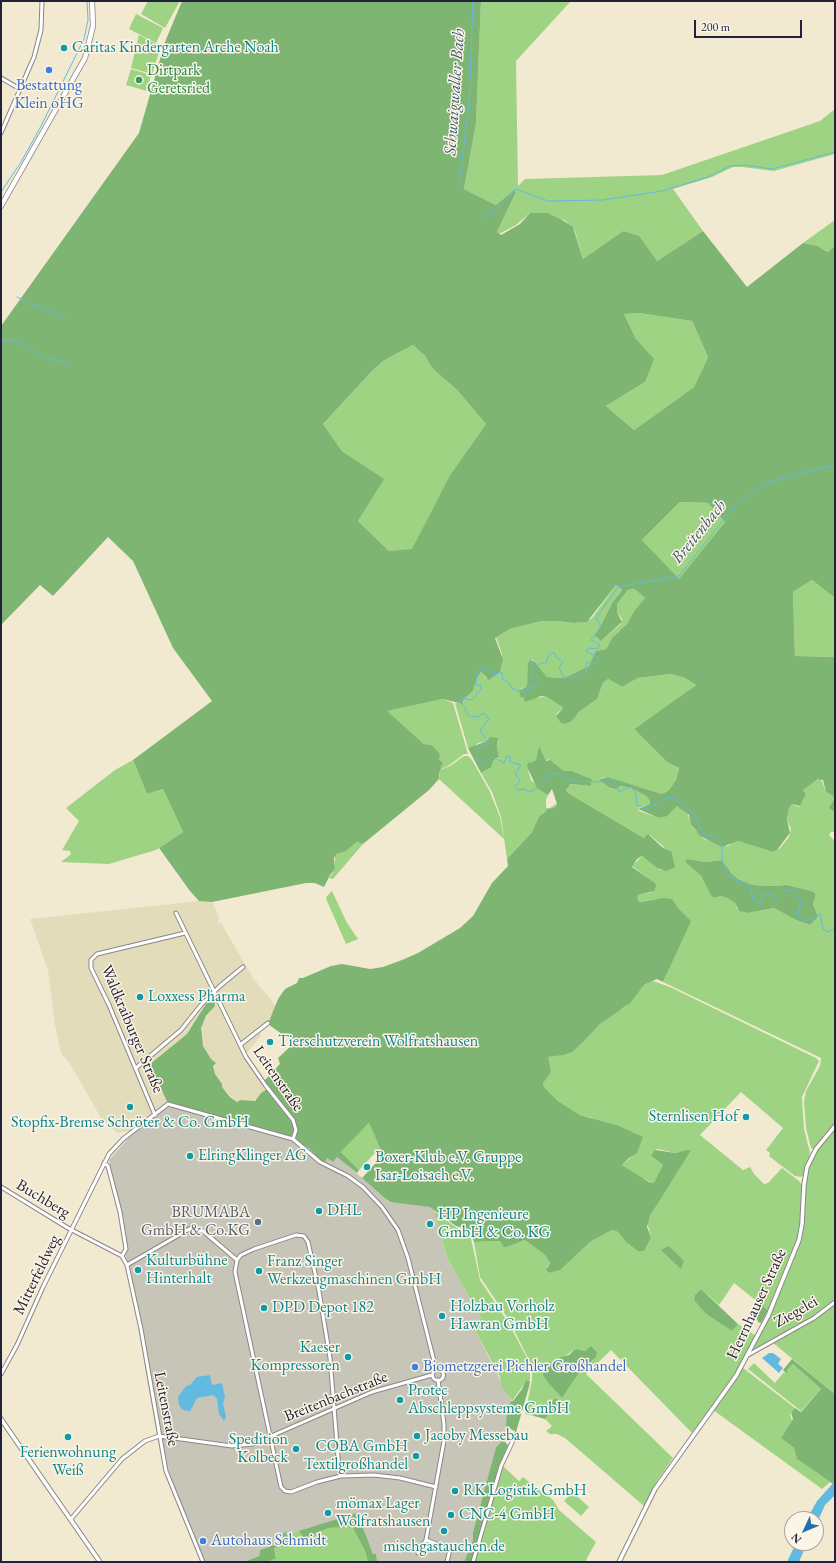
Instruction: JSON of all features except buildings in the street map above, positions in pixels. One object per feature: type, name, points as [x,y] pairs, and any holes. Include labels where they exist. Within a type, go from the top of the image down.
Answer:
[{"type":"main road","points":[[1,206],[84,58],[93,26],[92,1]]},
{"type":"street","points":[[1,132],[34,57],[41,30],[42,1]]},
{"type":"street","points":[[1,78],[20,89]]},
{"type":"street","points":[[176,913],[240,1045]]},
{"type":"street","name":"Waldkraiburger Straße","points":[[155,1115],[109,1005],[91,968],[91,960],[97,954],[185,933]]},
{"type":"street","points":[[136,1068],[181,1030],[200,1005],[214,991],[243,967]]},
{"type":"street","name":"Leitenstraße","points":[[268,1023],[240,1045],[266,1086],[293,1120],[296,1130],[293,1139]]},
{"type":"street","name":"Leitenstraße","points":[[72,1230],[104,1163],[123,1139],[168,1104],[293,1139],[320,1162],[348,1176],[363,1187],[393,1222],[408,1258],[436,1369]]},
{"type":"street","name":"Herrnhauser Straße","points":[[619,1562],[655,1489],[736,1376],[748,1355],[777,1295],[799,1240],[802,1224],[804,1185],[810,1160],[819,1145],[835,1126]]},
{"type":"street","points":[[72,1230],[122,1256],[126,1250],[120,1212],[112,1178],[108,1166],[104,1163]]},
{"type":"street","name":"Buchberg","points":[[1,1187],[72,1230]]},
{"type":"street","points":[[127,1265],[191,1228],[203,1231],[237,1260]]},
{"type":"street","name":"Mitterfeldweg","points":[[1,1374],[17,1345],[43,1287],[72,1230]]},
{"type":"street","points":[[341,1476],[338,1469],[335,1407],[330,1358],[308,1242],[304,1236],[296,1235],[254,1249],[241,1256],[237,1260],[235,1272],[281,1487],[285,1492],[290,1492],[317,1482],[341,1476],[381,1475],[436,1487]]},
{"type":"street","name":"Leitenstraße","points":[[122,1256],[127,1265],[141,1329],[166,1471],[203,1562]]},
{"type":"street","name":"Ziegelei","points":[[748,1355],[814,1318],[835,1302]]},
{"type":"street","points":[[418,1553],[426,1540],[444,1440],[444,1424],[438,1380],[432,1375],[436,1369],[441,1370],[444,1375],[438,1380]]},
{"type":"street","name":"Breitenbachstraße","points":[[71,1519],[132,1449],[144,1441],[159,1436],[240,1447],[253,1444],[270,1437],[335,1407],[372,1392],[432,1375]]},
{"type":"street","points":[[1,1419],[100,1562]]},
{"type":"street","points":[[473,1562],[501,1466],[516,1434]]},
{"type":"street","points":[[426,1540],[451,1547],[447,1562]]},
{"type":"shaded area","points":[[199,901],[212,902],[219,917],[218,924],[221,923],[253,978],[276,1006],[268,1024],[260,1033],[261,1036],[246,1054],[267,1089],[254,1101],[242,1100],[237,1102],[222,1087],[222,1084],[215,1074],[213,1066],[216,1063],[211,1059],[203,1046],[200,1034],[203,1022],[215,1006],[211,1000],[187,1034],[150,1064],[168,1104],[135,1130],[117,1133],[101,1118],[70,1064],[61,1053],[55,1025],[48,970],[30,919]]},
{"type":"shaded area","points":[[172,1105],[293,1139],[309,1148],[324,1164],[327,1158],[333,1161],[337,1157],[339,1158],[389,1201],[429,1206],[434,1209],[448,1259],[481,1318],[473,1326],[511,1401],[507,1414],[506,1436],[496,1447],[473,1532],[473,1540],[464,1562],[377,1562],[364,1535],[357,1515],[287,1535],[286,1532],[280,1537],[279,1543],[260,1550],[259,1556],[244,1562],[202,1562],[158,1441],[109,1160],[144,1120]]},
{"type":"green space","points":[[148,1],[180,1],[165,28],[141,14]]},
{"type":"green space","points":[[182,1],[481,1],[476,124],[464,189],[496,205],[514,190],[516,192],[497,232],[501,235],[520,224],[530,213],[548,213],[573,227],[583,259],[623,231],[639,236],[657,261],[703,231],[747,287],[803,243],[818,246],[828,252],[835,246],[835,598],[812,580],[793,592],[795,656],[835,657],[835,813],[829,808],[834,799],[833,796],[826,792],[823,780],[818,779],[803,790],[806,794],[800,806],[792,804],[789,808],[787,819],[790,833],[777,850],[773,852],[738,841],[722,847],[700,836],[691,824],[689,815],[677,806],[667,816],[659,818],[638,809],[650,804],[650,801],[646,796],[631,788],[620,786],[616,789],[610,788],[599,780],[607,777],[662,794],[669,790],[676,780],[679,768],[667,762],[634,729],[696,685],[685,678],[671,674],[638,678],[622,687],[608,679],[603,683],[597,699],[579,712],[572,721],[565,724],[561,723],[556,716],[563,708],[547,697],[541,696],[525,702],[523,697],[521,698],[519,691],[527,686],[528,663],[530,660],[535,662],[547,677],[564,678],[589,666],[596,651],[606,649],[612,638],[627,624],[634,611],[645,598],[634,589],[628,590],[617,604],[617,612],[622,622],[601,641],[594,635],[612,603],[622,590],[616,585],[587,622],[573,623],[542,621],[510,629],[495,638],[503,659],[500,672],[489,680],[481,672],[477,678],[473,691],[464,699],[463,704],[443,699],[387,711],[424,744],[432,745],[440,754],[439,759],[443,763],[439,774],[439,779],[429,790],[363,844],[357,842],[346,851],[337,854],[334,858],[335,869],[324,887],[315,883],[306,883],[212,902],[199,901],[190,891],[159,848],[183,832],[163,789],[147,794],[133,760],[212,701],[173,648],[133,561],[108,537],[53,596],[40,585],[1,625],[1,326],[139,133],[165,42]],"holes":[[[639,313],[692,321],[708,357],[694,387],[634,430],[606,406],[645,382],[654,359],[636,339],[624,314]],[[413,345],[425,356],[433,369],[457,390],[486,424],[450,475],[412,549],[389,551],[358,521],[384,479],[342,451],[323,424],[383,361]],[[680,502],[708,503],[725,522],[679,579],[642,540]]]},
{"type":"green space","points":[[481,1],[571,1],[516,61],[518,186],[525,179],[662,175],[820,121],[835,109],[835,154],[774,171],[733,167],[712,177],[673,189],[703,231],[657,261],[623,231],[583,259],[575,231],[566,221],[548,213],[530,213],[516,225],[499,234],[497,232],[516,192],[514,190],[496,205],[464,189],[476,124]]},
{"type":"green space","points":[[136,14],[163,28],[156,43],[129,29]]},
{"type":"green space","points":[[139,35],[161,46],[152,74],[131,68]]},
{"type":"green space","name":"Dirtpark Geretsried","points":[[131,69],[151,75],[147,91],[126,85]]},
{"type":"green space","points":[[835,220],[835,246],[829,252],[818,246],[803,243]]},
{"type":"green space","points":[[639,313],[692,321],[708,357],[694,387],[634,430],[606,406],[645,382],[645,351],[636,339],[624,314]]},
{"type":"green space","points":[[413,345],[425,356],[433,369],[457,390],[486,424],[450,475],[412,550],[389,551],[358,521],[383,479],[342,451],[323,424],[383,361]]},
{"type":"green space","points":[[680,502],[708,503],[725,522],[679,580],[642,540]]},
{"type":"green space","points":[[812,580],[835,598],[835,657],[795,656],[793,592]]},
{"type":"green space","points":[[616,585],[622,590],[612,603],[594,635],[601,641],[621,624],[622,619],[617,612],[617,604],[628,590],[634,589],[645,598],[634,611],[627,624],[612,638],[606,649],[596,651],[593,662],[589,666],[564,678],[547,677],[535,662],[532,660],[529,661],[527,686],[521,689],[521,698],[547,697],[563,708],[556,714],[572,721],[579,712],[597,699],[603,683],[608,679],[622,687],[638,678],[671,674],[685,678],[696,685],[634,729],[667,762],[679,768],[676,780],[669,790],[662,794],[605,777],[599,780],[610,788],[613,789],[620,786],[631,788],[646,796],[650,801],[650,804],[638,808],[639,811],[659,818],[677,805],[687,813],[694,829],[704,839],[728,846],[738,841],[773,852],[780,848],[789,837],[791,829],[787,819],[789,808],[792,804],[799,807],[806,794],[803,790],[805,788],[818,779],[821,779],[826,792],[833,796],[834,799],[830,809],[835,813],[835,832],[831,832],[829,835],[835,841],[835,1124],[814,1149],[811,1148],[806,1128],[804,1101],[806,1091],[820,1066],[821,1058],[663,982],[668,971],[681,911],[678,908],[657,899],[638,902],[636,897],[638,895],[652,892],[653,882],[632,866],[642,856],[660,870],[674,869],[673,855],[650,835],[644,838],[568,793],[566,790],[569,784],[591,786],[592,779],[572,771],[564,771],[548,759],[546,761],[539,747],[536,760],[527,767],[531,780],[548,795],[546,800],[546,808],[550,808],[557,803],[554,808],[544,812],[532,832],[507,859],[501,817],[492,792],[481,773],[486,770],[493,761],[499,758],[497,747],[498,741],[488,738],[485,742],[478,743],[474,747],[468,748],[455,703],[464,703],[464,699],[473,691],[477,678],[481,672],[486,678],[501,668],[502,654],[496,637],[510,629],[542,621],[573,623],[585,622],[592,618]],"holes":[[[687,859],[706,862],[722,860],[732,874],[738,879],[753,885],[787,885],[812,891],[816,894],[813,904],[818,917],[810,925],[796,920],[774,908],[748,913],[737,909],[735,903],[727,898],[721,896],[714,898],[711,896],[701,876],[685,862]]]},
{"type":"green space","points":[[443,699],[453,703],[468,754],[464,754],[448,766],[441,769],[443,763],[439,759],[439,754],[432,745],[424,744],[386,711]]},
{"type":"green space","points":[[490,737],[498,738],[497,747],[499,757],[493,761],[491,767],[481,773],[468,748],[485,742]]},
{"type":"green space","points":[[539,746],[546,761],[550,760],[564,771],[572,771],[592,779],[591,786],[570,784],[566,790],[568,793],[644,838],[648,834],[662,847],[672,852],[675,868],[666,871],[657,868],[642,856],[637,859],[632,867],[655,883],[656,886],[654,891],[638,895],[637,899],[640,902],[663,898],[672,899],[678,908],[691,921],[663,982],[657,979],[644,985],[630,1003],[600,1024],[572,1052],[564,1055],[548,1057],[551,1072],[543,1083],[544,1087],[558,1101],[580,1115],[619,1126],[643,1137],[637,1153],[622,1165],[649,1182],[653,1183],[655,1181],[663,1165],[651,1156],[655,1150],[676,1153],[691,1150],[650,1216],[647,1227],[651,1237],[644,1251],[638,1251],[625,1241],[618,1232],[612,1230],[590,1242],[560,1270],[550,1273],[546,1270],[550,1263],[545,1255],[525,1240],[504,1247],[500,1241],[474,1242],[471,1230],[456,1226],[430,1207],[391,1202],[386,1199],[362,1178],[383,1155],[369,1123],[341,1152],[359,1170],[357,1173],[337,1157],[333,1162],[327,1158],[324,1164],[309,1148],[293,1139],[168,1104],[150,1064],[187,1034],[206,1004],[214,999],[215,1006],[206,1016],[201,1028],[203,1046],[211,1059],[216,1063],[213,1066],[215,1074],[222,1084],[222,1087],[230,1097],[237,1102],[241,1100],[255,1101],[261,1093],[267,1089],[264,1081],[280,1064],[278,1058],[294,1043],[268,1024],[278,999],[285,989],[297,983],[299,978],[303,978],[331,966],[342,964],[370,969],[383,967],[402,960],[418,953],[460,928],[473,916],[492,883],[508,866],[507,859],[532,832],[539,817],[548,809],[554,808],[557,804],[552,789],[548,795],[537,788],[527,767],[528,762],[531,763],[536,760]]},
{"type":"green space","points":[[464,756],[468,756],[472,760],[489,790],[500,817],[504,839],[439,779],[440,770],[450,766]]},
{"type":"green space","points":[[133,760],[147,794],[163,789],[183,832],[156,850],[109,864],[61,862],[71,854],[70,851],[62,850],[79,821],[66,808],[115,770]]},
{"type":"green space","points":[[357,842],[363,844],[333,879],[329,878],[335,869],[335,856],[346,851]]},
{"type":"green space","points":[[687,859],[706,862],[722,860],[732,874],[738,879],[753,885],[787,885],[812,891],[816,894],[813,904],[818,917],[810,925],[796,920],[774,908],[748,913],[739,911],[735,903],[727,898],[721,896],[714,898],[711,896],[701,876],[685,862]]},
{"type":"green space","points":[[332,891],[347,923],[358,939],[346,944],[327,901],[326,897]]},
{"type":"green space","points":[[653,981],[670,987],[816,1058],[819,1061],[802,1097],[804,1129],[810,1153],[803,1176],[795,1176],[769,1156],[770,1153],[766,1150],[783,1128],[741,1092],[700,1135],[743,1170],[750,1167],[754,1174],[764,1184],[768,1183],[782,1168],[802,1185],[801,1219],[798,1239],[768,1310],[734,1283],[719,1305],[701,1289],[694,1298],[706,1314],[732,1331],[738,1324],[756,1336],[740,1366],[692,1433],[611,1350],[586,1374],[673,1458],[657,1481],[644,1506],[565,1438],[557,1434],[550,1434],[546,1431],[552,1426],[545,1419],[559,1400],[555,1398],[547,1410],[539,1404],[534,1416],[525,1414],[532,1380],[532,1366],[509,1320],[480,1277],[474,1242],[500,1241],[504,1246],[510,1246],[525,1240],[545,1255],[550,1263],[547,1267],[550,1273],[557,1271],[590,1242],[612,1230],[618,1232],[625,1241],[651,1237],[647,1222],[686,1150],[676,1153],[657,1149],[652,1157],[663,1165],[658,1177],[653,1183],[640,1177],[622,1165],[634,1155],[592,1118],[580,1115],[558,1101],[544,1087],[543,1083],[548,1057],[567,1054],[576,1048],[614,1012],[625,1007],[644,985]],"holes":[[[591,1347],[597,1352],[593,1360],[579,1373],[562,1398],[548,1383],[543,1372],[572,1351],[577,1349],[585,1351]]]},
{"type":"green space","points":[[369,1123],[383,1155],[381,1158],[375,1153],[359,1170],[341,1152]]},
{"type":"green space","points":[[835,1129],[835,1301],[812,1318],[756,1350],[754,1347],[792,1264],[800,1242],[804,1223],[805,1190],[810,1163],[820,1146]]},
{"type":"green space","points":[[434,1211],[457,1228],[470,1234],[480,1280],[509,1324],[527,1358],[530,1368],[530,1381],[527,1380],[512,1401],[502,1387],[500,1377],[473,1326],[481,1318],[448,1259]]},
{"type":"green space","points":[[669,1246],[684,1261],[681,1269],[661,1250]]},
{"type":"green space","points":[[701,1289],[738,1324],[732,1331],[706,1314],[694,1300],[695,1295]]},
{"type":"green space","points":[[758,1302],[768,1310],[761,1323],[758,1322],[753,1309]]},
{"type":"green space","points":[[835,1304],[835,1394],[772,1342],[813,1320]]},
{"type":"green space","points":[[591,1346],[597,1352],[596,1357],[579,1373],[562,1398],[548,1383],[543,1375],[544,1370],[559,1358],[569,1355],[574,1350],[577,1349],[585,1351]]},
{"type":"green space","points":[[792,1359],[835,1394],[835,1481],[833,1484],[797,1459],[794,1448],[781,1438],[793,1419],[791,1413],[795,1408],[801,1412],[821,1389],[793,1364],[787,1370],[787,1374],[783,1370]]},
{"type":"green space","points":[[754,1363],[775,1383],[784,1372],[786,1374],[787,1370],[793,1364],[821,1389],[801,1411],[748,1369]]},
{"type":"green space","points":[[743,1368],[795,1408],[790,1414],[792,1421],[781,1438],[794,1448],[797,1459],[830,1482],[822,1489],[713,1410]]},
{"type":"green space","points":[[526,1380],[530,1381],[529,1387],[516,1432],[506,1426],[507,1411],[511,1401],[513,1401],[522,1389]]},
{"type":"green space","points":[[555,1398],[559,1400],[545,1419],[534,1416],[539,1404],[545,1406],[547,1410]]},
{"type":"green space","points":[[503,1440],[508,1445],[498,1469],[472,1562],[464,1562],[473,1540],[473,1532],[496,1447]]},
{"type":"green space","points":[[500,1467],[504,1467],[519,1481],[523,1477],[541,1492],[545,1493],[553,1500],[559,1510],[596,1542],[585,1562],[474,1562]]},
{"type":"green space","points":[[572,1492],[589,1507],[581,1516],[564,1501]]},
{"type":"green space","points":[[357,1513],[373,1554],[376,1554],[377,1562],[368,1562],[365,1551],[352,1526],[329,1528],[304,1538],[299,1531]]},
{"type":"green space","points":[[352,1525],[365,1551],[368,1562],[268,1562],[276,1557],[274,1548],[287,1535],[299,1531],[304,1538],[329,1528]]},
{"type":"green space","points":[[286,1532],[289,1543],[274,1548],[276,1558],[268,1562],[244,1562],[259,1556],[260,1550],[279,1543],[280,1535]]},
{"type":"water","points":[[769,1353],[773,1353],[781,1359],[778,1364],[783,1368],[779,1373],[762,1358]]},
{"type":"water","points":[[210,1375],[212,1385],[222,1383],[225,1397],[223,1404],[226,1417],[224,1421],[219,1414],[217,1399],[213,1395],[197,1398],[190,1411],[183,1410],[179,1405],[178,1397],[186,1386],[190,1385],[197,1377]]},
{"type":"water","points":[[835,1481],[835,1495],[825,1505],[822,1511],[811,1511],[817,1501]]},
{"type":"water","points":[[792,1551],[804,1551],[799,1562],[787,1562]]},
{"type":"waterway","name":"Schwaigwaller Bach","points":[[1,192],[21,162],[41,126],[84,39],[88,20],[87,1]]},
{"type":"waterway","name":"Schwaigwaller Bach","points":[[459,185],[469,105],[473,1]]},
{"type":"waterway","points":[[483,218],[497,209],[516,189],[548,201],[603,200],[662,191],[708,177],[730,166],[745,165],[772,169],[835,152]]},
{"type":"waterway","points":[[17,297],[30,304],[67,318]]},
{"type":"waterway","points":[[1,340],[15,340],[46,358],[70,364]]},
{"type":"waterway","name":"Breitenbach","points":[[835,465],[769,482],[736,504],[679,576],[618,587],[596,618],[601,627],[591,640],[600,645],[597,649],[588,648],[586,651],[597,657],[598,662],[592,664],[586,662],[586,671],[583,675],[575,678],[563,677],[559,667],[563,662],[556,657],[554,652],[548,657],[546,663],[541,663],[537,666],[532,663],[531,680],[536,677],[540,680],[536,685],[530,687],[525,692],[512,688],[506,680],[503,680],[502,673],[491,672],[485,668],[477,673],[476,686],[480,685],[481,689],[472,700],[462,698],[461,704],[465,707],[466,713],[470,716],[477,717],[484,713],[489,719],[480,730],[488,743],[480,747],[477,751],[478,761],[483,764],[493,757],[504,763],[506,757],[510,756],[510,762],[521,765],[515,773],[520,781],[515,787],[518,790],[524,789],[530,792],[539,787],[550,775],[556,773],[575,781],[604,782],[614,779],[619,792],[631,787],[636,793],[637,805],[646,809],[667,798],[675,799],[693,812],[704,836],[712,836],[718,839],[722,845],[722,862],[728,875],[740,883],[745,883],[750,887],[753,899],[760,905],[763,893],[777,897],[783,891],[793,891],[801,902],[798,914],[800,919],[805,921],[820,914],[823,929],[828,932],[835,929]]},
{"type":"place","name":"Caritas Kindergarten Arche Noah","points":[[64,48]]},
{"type":"place","name":"Bestattung Klein oHG","points":[[49,70]]},
{"type":"place","name":"Dirtpark Geretsried","points":[[139,80]]},
{"type":"place","name":"Loxxess Pharma","points":[[140,997]]},
{"type":"place","name":"Tierschutzverein Wolfratshausen","points":[[270,1042]]},
{"type":"place","name":"Stopfix-Bremse Schröter & Co. GmbH","points":[[130,1107]]},
{"type":"place","name":"Sternlisen Hof","points":[[746,1117]]},
{"type":"place","name":"ElringKlinger AG","points":[[190,1156]]},
{"type":"place","name":"Boxer-Klub e.V. Gruppe Isar-Loisach e.V.","points":[[367,1167]]},
{"type":"place","name":"DHL","points":[[319,1211]]},
{"type":"place","name":"BRUMABA GmbH & Co.KG","points":[[258,1222]]},
{"type":"place","name":"HP Ingenieure GmbH & Co. KG","points":[[430,1224]]},
{"type":"place","name":"Kulturbühne Hinterhalt","points":[[138,1270]]},
{"type":"place","name":"Franz Singer Werkzeugmaschinen GmbH","points":[[259,1271]]},
{"type":"place","name":"DPD Depot 182","points":[[264,1308]]},
{"type":"place","name":"Holzbau Vorholz Hawran GmbH","points":[[442,1316]]},
{"type":"place","name":"Kaeser Kompressoren","points":[[348,1357]]},
{"type":"place","name":"Biometzgerei Pichler Großhandel","points":[[415,1367]]},
{"type":"place","name":"Protec Abschleppsysteme GmbH","points":[[400,1400]]},
{"type":"place","name":"Jacoby Messebau","points":[[417,1436]]},
{"type":"place","name":"Ferienwohnung Weiß","points":[[68,1437]]},
{"type":"place","name":"Spedition Kolbeck","points":[[296,1449]]},
{"type":"place","name":"COBA GmbH Textilgroßhandel","points":[[416,1456]]},
{"type":"place","name":"RK Logistik GmbH","points":[[455,1491]]},
{"type":"place","name":"mömax Lager Wolfratshausen","points":[[328,1513]]},
{"type":"place","name":"CNC-4 GmbH","points":[[451,1515]]},
{"type":"place","name":"mischgastauchen.de","points":[[444,1531]]},
{"type":"place","name":"Autohaus Schmidt","points":[[203,1541]]}]
